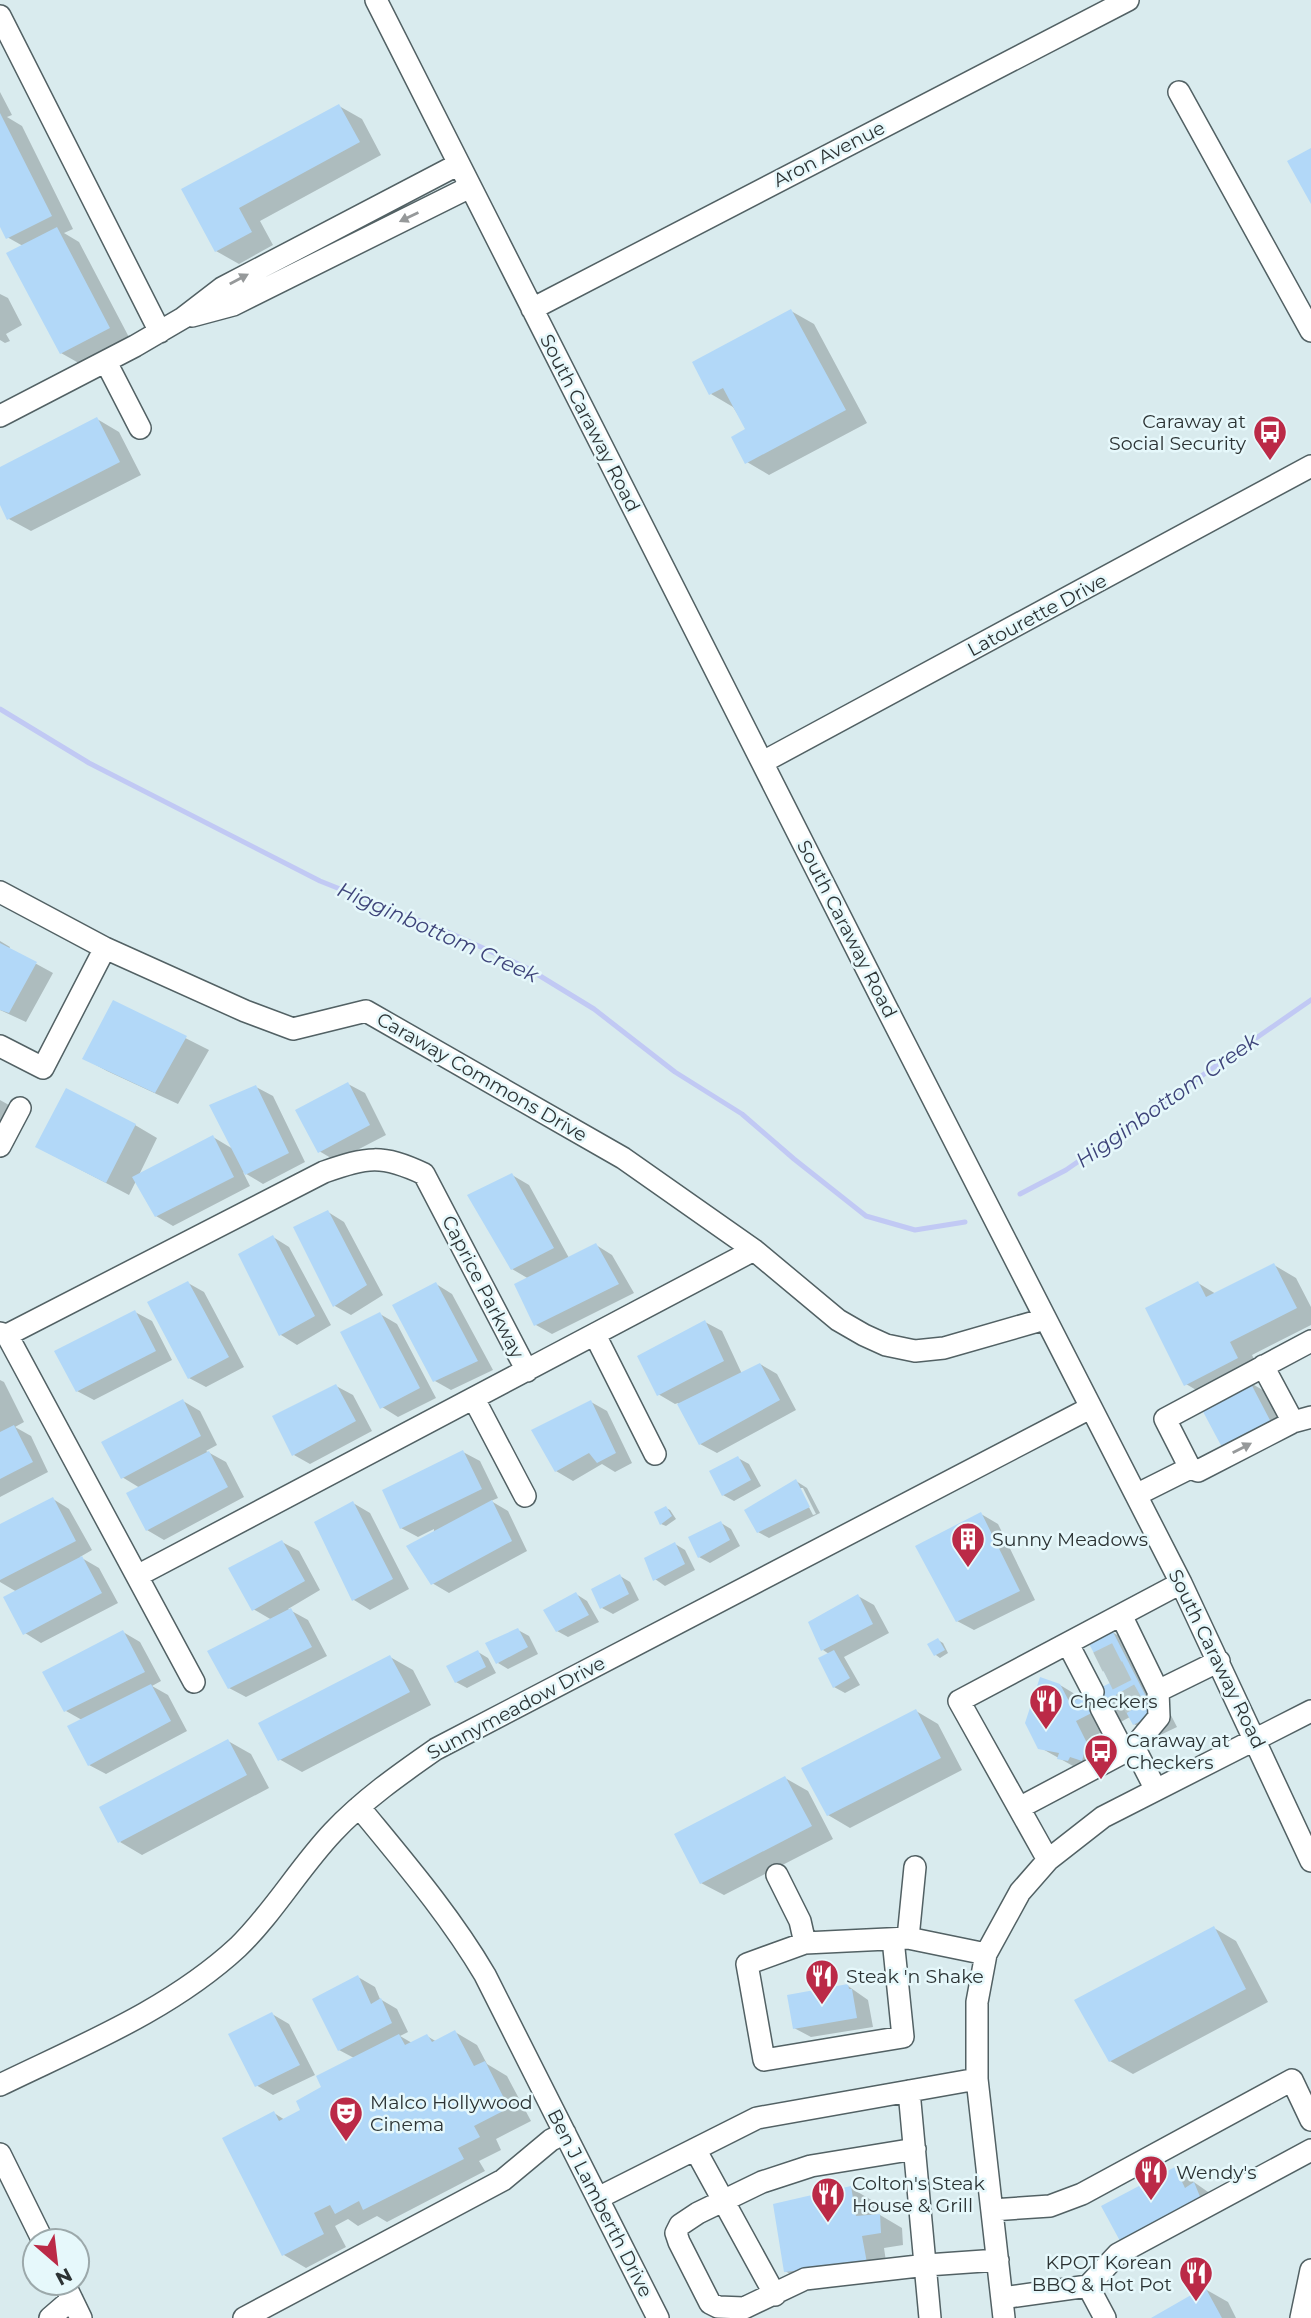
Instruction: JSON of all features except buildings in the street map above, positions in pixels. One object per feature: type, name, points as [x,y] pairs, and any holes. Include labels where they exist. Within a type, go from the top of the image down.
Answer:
[{"type":"street","name":"South Caraway Road","points":[[376,0],[1181,1583],[1311,1861]]},
{"type":"street","name":"Aron Avenue","points":[[532,309],[1128,0]]},
{"type":"street","points":[[0,16],[160,332]]},
{"type":"street","points":[[1179,92],[1311,331]]},
{"type":"street","points":[[0,416],[160,332],[222,288],[459,164]]},
{"type":"street","points":[[183,318],[233,305],[470,187]]},
{"type":"street","points":[[106,362],[140,428]]},
{"type":"street","name":"Latourette Drive","points":[[763,762],[1311,466]]},
{"type":"street","name":"Caraway Commons Drive","points":[[0,892],[105,948],[293,1030],[366,1011],[623,1158],[754,1250]]},
{"type":"street","points":[[0,1046],[43,1068],[105,948]]},
{"type":"street","points":[[0,1146],[20,1108]]},
{"type":"street","name":"Caprice Parkway","points":[[3,1334],[324,1172],[363,1159],[399,1163],[424,1174],[527,1371],[754,1250]]},
{"type":"street","points":[[754,1250],[838,1320],[864,1335],[902,1349],[915,1351],[944,1348],[1045,1319]]},
{"type":"street","points":[[3,1334],[194,1682]]},
{"type":"street","points":[[595,1335],[655,1454]]},
{"type":"street","points":[[1263,1366],[1302,1419],[1198,1471],[1191,1468],[1165,1419],[1311,1340]]},
{"type":"street","points":[[137,1576],[527,1371]]},
{"type":"street","points":[[474,1399],[525,1496]]},
{"type":"street","name":"Sunnymeadow Drive","points":[[0,2085],[163,2003],[208,1973],[257,1927],[297,1873],[333,1832],[359,1807],[436,1749],[1090,1408]]},
{"type":"street","points":[[1136,1495],[1191,1468]]},
{"type":"street","points":[[1048,1860],[959,1701],[1181,1583]]},
{"type":"street","points":[[1019,1808],[1129,1750],[1159,1717],[1153,1689],[1134,1655],[1121,1615]]},
{"type":"street","points":[[1068,1644],[1100,1690],[1129,1750],[1156,1790]]},
{"type":"street","points":[[1153,1689],[1219,1661]]},
{"type":"street","points":[[1311,1710],[1103,1817],[1048,1860],[1020,1892],[986,1954],[977,2002],[977,2079],[1003,2308],[1088,2286],[1118,2255],[1311,2150]]},
{"type":"street","name":"Ben J Lamberth Drive","points":[[359,1807],[461,1935],[485,1975],[658,2318]]},
{"type":"street","points":[[915,1867],[901,1938],[903,2037],[764,2060],[747,1964],[805,1943],[901,1938],[986,1954]]},
{"type":"street","points":[[777,1875],[800,1921],[805,1943]]},
{"type":"street","points":[[598,2199],[757,2118],[772,2113],[977,2079]]},
{"type":"street","points":[[992,2210],[1050,2206],[1082,2194],[1292,2080],[1311,2120]]},
{"type":"street","points":[[909,2091],[930,2318]]},
{"type":"street","points":[[244,2318],[503,2180],[551,2140],[565,2133]]},
{"type":"street","points":[[695,2149],[775,2295]]},
{"type":"street","points":[[915,2149],[811,2166],[762,2182],[698,2213],[680,2225],[676,2233],[679,2242],[710,2303],[718,2307],[744,2308],[805,2278],[998,2260]]},
{"type":"street","points":[[0,2154],[36,2227]]},
{"type":"street","points":[[1301,2318],[1311,2270]]},
{"type":"street","points":[[1088,2286],[1105,2318]]},
{"type":"street","points":[[50,2318],[72,2300]]},
{"type":"waterway","name":"Higginbottom Creek","points":[[0,709],[89,763],[320,881],[450,933],[527,968],[594,1009],[675,1072],[742,1114],[866,1216],[915,1230],[965,1222]]},
{"type":"waterway","name":"Higginbottom Creek","points":[[1020,1194],[1066,1170],[1311,1000]]},
{"type":"tunnel","points":[[1098,1662],[1122,1650]]},
{"type":"tunnel","points":[[1108,1680],[1132,1668]]},
{"type":"tunnel","points":[[1121,1704],[1144,1691]]},
{"type":"place","name":"Caraway at Social Security","points":[[1270,462]]},
{"type":"place","name":"Sunny Meadows","points":[[968,1569]]},
{"type":"place","name":"Checkers","points":[[1046,1731]]},
{"type":"place","name":"Caraway at Checkers","points":[[1101,1781]]},
{"type":"place","name":"Steak 'n Shake","points":[[822,2006]]},
{"type":"place","name":"Malco Hollywood Cinema","points":[[346,2143]]},
{"type":"place","name":"Wendy's","points":[[1151,2202]]},
{"type":"place","name":"Colton's Steak House & Grill","points":[[828,2224]]},
{"type":"place","name":"KPOT Korean BBQ & Hot Pot","points":[[1196,2303]]}]
